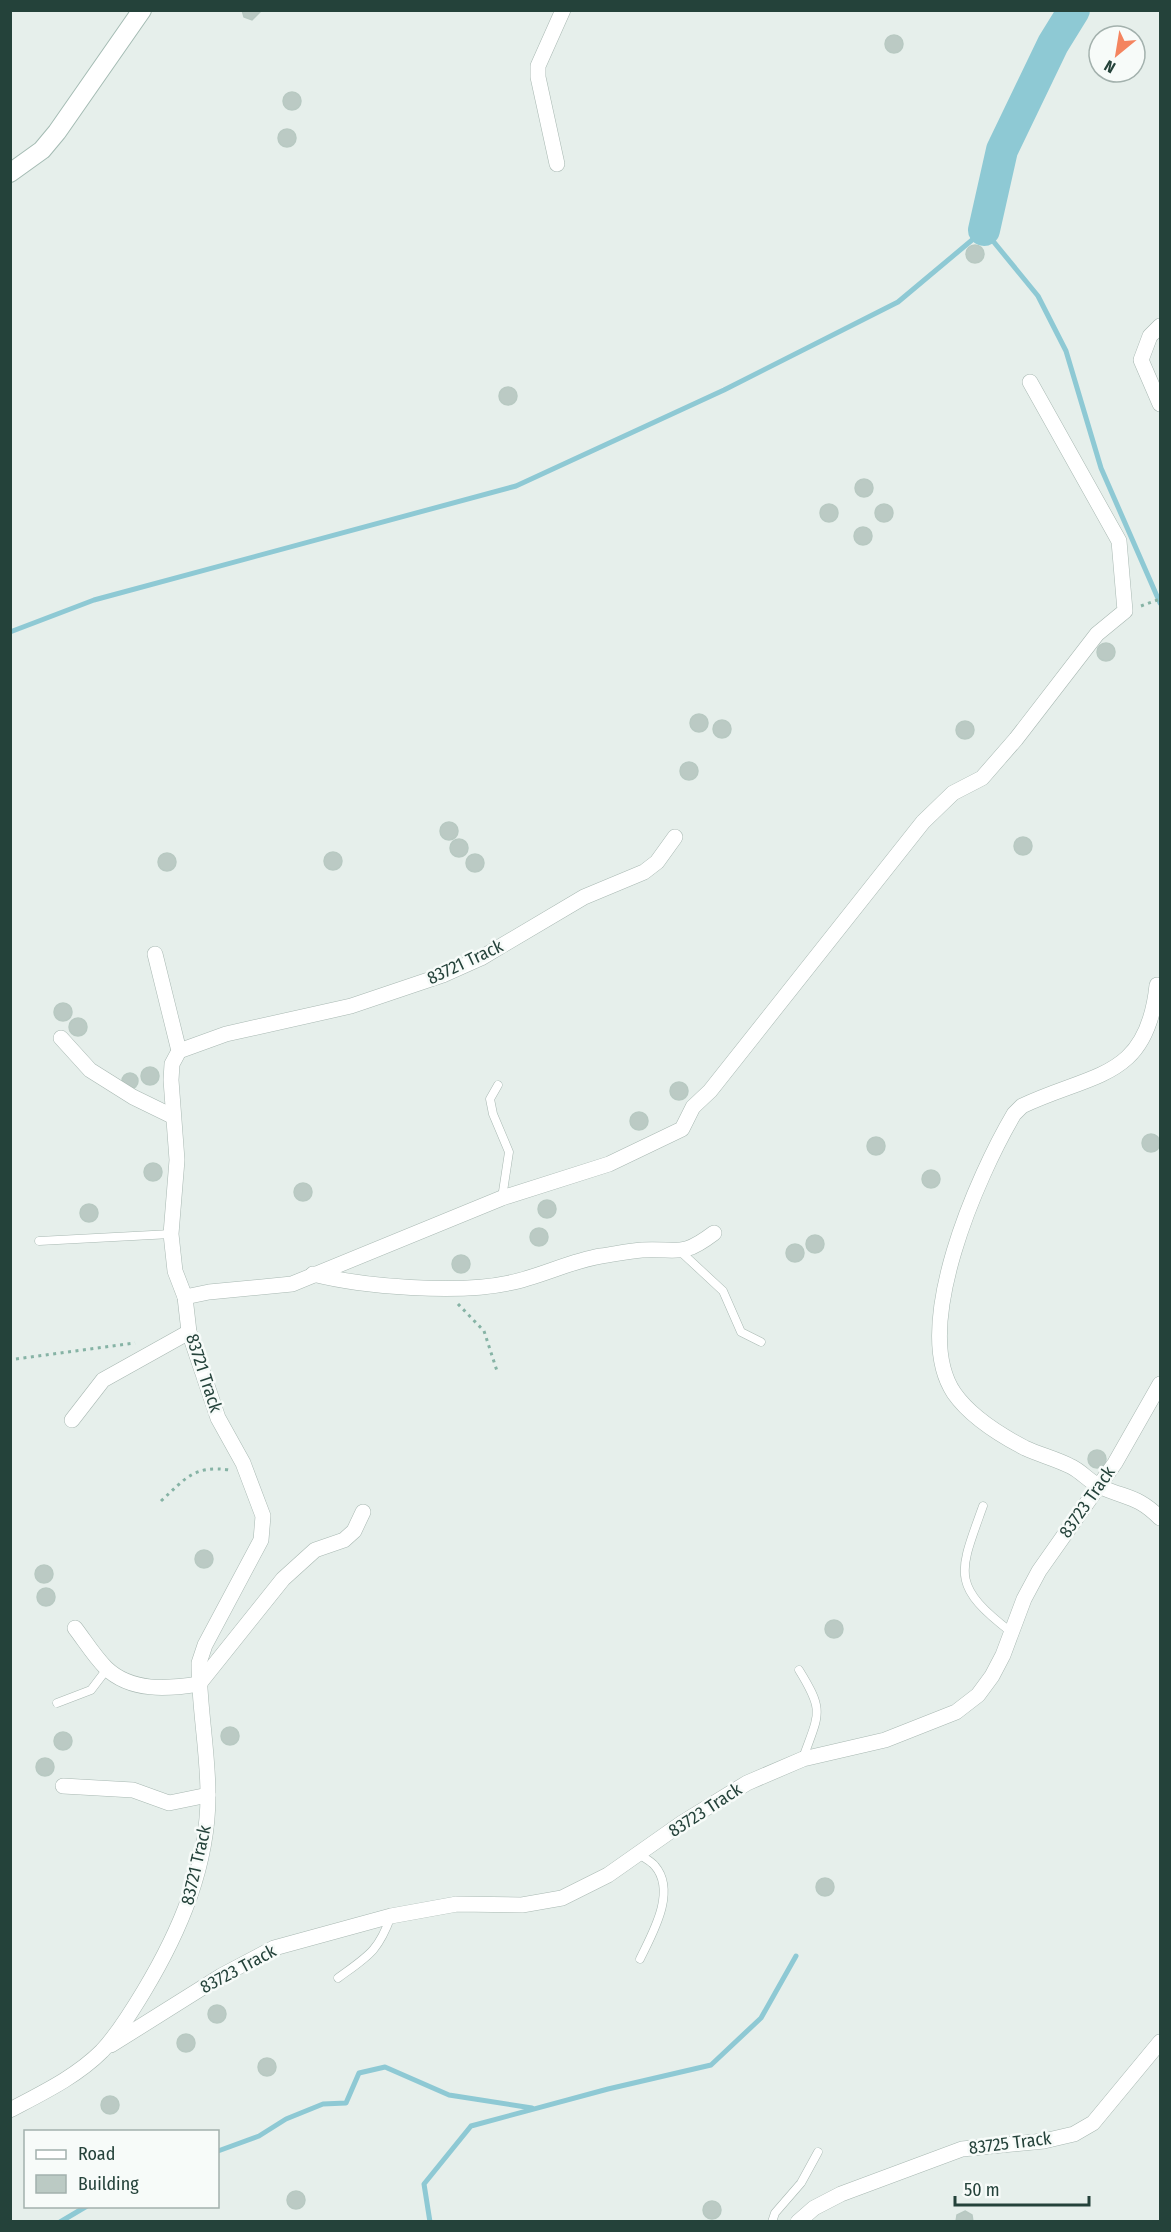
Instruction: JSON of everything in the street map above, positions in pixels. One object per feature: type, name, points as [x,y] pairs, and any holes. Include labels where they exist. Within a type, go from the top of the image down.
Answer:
[{"type":"street","points":[[10,173],[42,150],[57,132],[142,10]]},
{"type":"street","points":[[557,164],[538,77],[546,47],[563,10]]},
{"type":"street","points":[[1161,326],[1150,336],[1141,360],[1161,404]]},
{"type":"street","points":[[185,1297],[209,1292],[292,1284],[502,1198],[609,1164],[682,1129],[693,1107],[710,1091],[923,822],[953,793],[982,778],[1097,634],[1125,611],[1119,541],[1030,382]]},
{"type":"street","name":"83721 Track","points":[[10,2110],[48,2091],[87,2064],[103,2049],[139,1999],[182,1921],[206,1835],[208,1795],[199,1663],[205,1645],[261,1540],[263,1516],[246,1472],[218,1418],[189,1332],[185,1297],[175,1271],[171,1234],[177,1160],[172,1116],[172,1064],[179,1051],[226,1034],[351,1006],[443,975],[480,958],[584,897],[644,872],[657,862],[675,837]]},
{"type":"street","points":[[155,954],[179,1051]]},
{"type":"street","points":[[1157,985],[1154,1010],[1146,1035],[1138,1049],[1126,1060],[1106,1072],[1022,1106],[1014,1114],[959,1238],[945,1280],[939,1312],[938,1347],[954,1392],[973,1413],[997,1431],[1026,1448],[1073,1468],[1099,1487],[1138,1499],[1161,1518]]},
{"type":"street","points":[[61,1038],[90,1070],[134,1097],[172,1116]]},
{"type":"street","points":[[314,1274],[344,1282],[443,1288],[508,1284],[597,1257],[642,1250],[681,1252],[696,1246],[714,1233]]},
{"type":"street","points":[[72,1420],[103,1380],[189,1332]]},
{"type":"street","name":"83723 Track","points":[[103,2049],[221,1976],[266,1952],[313,1936],[391,1916],[457,1904],[542,1903],[562,1898],[585,1887],[639,1854],[747,1783],[803,1759],[885,1740],[956,1712],[978,1695],[992,1676],[1039,1571],[1099,1487],[1161,1384]]},
{"type":"street","points":[[75,1628],[107,1669],[150,1688],[166,1690],[199,1684],[283,1578],[315,1550],[344,1540],[354,1531],[363,1512]]},
{"type":"street","points":[[63,1786],[133,1790],[169,1803],[208,1795]]},
{"type":"street","name":"83725 Track","points":[[798,2222],[814,2208],[841,2194],[962,2149],[1044,2141],[1074,2134],[1093,2123],[1161,2042]]},
{"type":"lane","points":[[498,1085],[490,1099],[493,1114],[509,1152],[502,1198]]},
{"type":"lane","points":[[39,1241],[171,1234]]},
{"type":"lane","points":[[681,1252],[723,1290],[741,1332],[761,1342]]},
{"type":"lane","points":[[983,1506],[963,1562],[964,1573],[975,1600],[1011,1632]]},
{"type":"lane","points":[[57,1703],[91,1690],[107,1669]]},
{"type":"lane","points":[[799,1670],[816,1697],[818,1707],[817,1722],[803,1759]]},
{"type":"lane","points":[[639,1854],[655,1866],[663,1882],[656,1925],[640,1959]]},
{"type":"lane","points":[[338,1978],[372,1953],[382,1941],[391,1916]]},
{"type":"lane","points":[[772,2222],[776,2213],[801,2183],[818,2152]]},
{"type":"path","points":[[452,1301],[460,1306],[484,1331],[497,1371]]},
{"type":"path","points":[[16,1359],[144,1342]]},
{"type":"path","points":[[161,1501],[192,1472],[211,1467],[246,1472]]},
{"type":"building","points":[[242,10],[260,10],[260,12],[252,20],[244,17]]},
{"type":"building","points":[[894,35],[900,38],[903,44],[900,50],[894,53],[888,50],[885,44],[888,38]]},
{"type":"building","points":[[292,92],[298,95],[301,101],[298,107],[292,110],[286,107],[283,101],[286,95]]},
{"type":"building","points":[[287,129],[293,132],[296,138],[293,144],[287,147],[281,144],[278,138],[281,132]]},
{"type":"building","points":[[975,245],[981,248],[984,254],[981,260],[975,263],[969,260],[966,254],[969,248]]},
{"type":"building","points":[[508,387],[514,390],[517,396],[514,402],[508,405],[502,402],[499,396],[502,390]]},
{"type":"building","points":[[864,479],[870,482],[873,488],[870,494],[864,497],[858,494],[855,488],[858,482]]},
{"type":"building","points":[[829,504],[835,507],[838,513],[835,519],[829,522],[823,519],[820,513],[823,507]]},
{"type":"building","points":[[884,504],[890,507],[893,513],[890,519],[884,522],[878,519],[875,513],[878,507]]},
{"type":"building","points":[[863,527],[869,530],[872,536],[869,542],[863,545],[857,542],[854,536],[857,530]]},
{"type":"building","points":[[1106,643],[1112,646],[1115,652],[1112,658],[1106,661],[1100,658],[1097,652],[1100,646]]},
{"type":"building","points":[[699,714],[705,717],[708,723],[705,729],[699,732],[693,729],[690,723],[693,717]]},
{"type":"building","points":[[722,720],[728,723],[731,729],[728,735],[722,738],[716,735],[713,729],[716,723]]},
{"type":"building","points":[[965,721],[971,724],[974,730],[971,736],[965,739],[959,736],[956,730],[959,724]]},
{"type":"building","points":[[689,762],[695,765],[698,771],[695,777],[689,780],[683,777],[680,771],[683,765]]},
{"type":"building","points":[[449,822],[455,825],[458,831],[455,837],[449,840],[443,837],[440,831],[443,825]]},
{"type":"building","points":[[1023,837],[1029,840],[1032,846],[1029,852],[1023,855],[1017,852],[1014,846],[1017,840]]},
{"type":"building","points":[[459,839],[465,842],[468,848],[465,854],[459,857],[453,854],[450,848],[453,842]]},
{"type":"building","points":[[333,852],[339,855],[342,861],[339,867],[333,870],[327,867],[324,861],[327,855]]},
{"type":"building","points":[[167,853],[173,856],[176,862],[173,868],[167,871],[161,868],[158,862],[161,856]]},
{"type":"building","points":[[475,854],[481,857],[484,863],[481,869],[475,872],[469,869],[466,863],[469,857]]},
{"type":"building","points":[[63,1003],[69,1006],[72,1012],[69,1018],[63,1021],[57,1018],[54,1012],[57,1006]]},
{"type":"building","points":[[78,1018],[84,1021],[87,1027],[84,1033],[78,1036],[72,1033],[69,1027],[72,1021]]},
{"type":"building","points":[[150,1067],[156,1070],[159,1076],[156,1082],[150,1085],[144,1082],[141,1076],[144,1070]]},
{"type":"building","points":[[127,1073],[133,1073],[138,1081],[136,1087],[127,1089],[122,1084],[122,1078]]},
{"type":"building","points":[[679,1082],[685,1085],[688,1091],[685,1097],[679,1100],[673,1097],[670,1091],[673,1085]]},
{"type":"building","points":[[639,1112],[645,1115],[648,1121],[645,1127],[639,1130],[633,1127],[630,1121],[633,1115]]},
{"type":"building","points":[[1151,1134],[1157,1137],[1160,1143],[1157,1149],[1151,1152],[1145,1149],[1142,1143],[1145,1137]]},
{"type":"building","points":[[876,1137],[882,1140],[885,1146],[882,1152],[876,1155],[870,1152],[867,1146],[870,1140]]},
{"type":"building","points":[[153,1163],[159,1166],[162,1172],[159,1178],[153,1181],[147,1178],[144,1172],[147,1166]]},
{"type":"building","points":[[931,1170],[937,1173],[940,1179],[937,1185],[931,1188],[925,1185],[922,1179],[925,1173]]},
{"type":"building","points":[[303,1183],[309,1186],[312,1192],[309,1198],[303,1201],[297,1198],[294,1192],[297,1186]]},
{"type":"building","points":[[547,1200],[553,1203],[556,1209],[553,1215],[547,1218],[541,1215],[538,1209],[541,1203]]},
{"type":"building","points":[[89,1204],[95,1207],[98,1213],[95,1219],[89,1222],[83,1219],[80,1213],[83,1207]]},
{"type":"building","points":[[539,1228],[545,1231],[548,1237],[545,1243],[539,1246],[533,1243],[530,1237],[533,1231]]},
{"type":"building","points":[[815,1235],[821,1238],[824,1244],[821,1250],[815,1253],[809,1250],[806,1244],[809,1238]]},
{"type":"building","points":[[795,1244],[801,1247],[804,1253],[801,1259],[795,1262],[789,1259],[786,1253],[789,1247]]},
{"type":"building","points":[[461,1255],[467,1258],[470,1264],[467,1270],[461,1273],[455,1270],[452,1264],[455,1258]]},
{"type":"building","points":[[1097,1450],[1103,1453],[1106,1459],[1103,1465],[1097,1468],[1091,1465],[1088,1459],[1091,1453]]},
{"type":"building","points":[[204,1550],[210,1553],[213,1559],[210,1565],[204,1568],[198,1565],[195,1559],[198,1553]]},
{"type":"building","points":[[44,1565],[50,1568],[53,1574],[50,1580],[44,1583],[38,1580],[35,1574],[38,1568]]},
{"type":"building","points":[[46,1588],[52,1591],[55,1597],[52,1603],[46,1606],[40,1603],[37,1597],[40,1591]]},
{"type":"building","points":[[834,1620],[840,1623],[843,1629],[840,1635],[834,1638],[828,1635],[825,1629],[828,1623]]},
{"type":"building","points":[[230,1727],[236,1730],[239,1736],[236,1742],[230,1745],[224,1742],[221,1736],[224,1730]]},
{"type":"building","points":[[63,1732],[69,1735],[72,1741],[69,1747],[63,1750],[57,1747],[54,1741],[57,1735]]},
{"type":"building","points":[[45,1758],[51,1761],[54,1767],[51,1773],[45,1776],[39,1773],[36,1767],[39,1761]]},
{"type":"building","points":[[825,1878],[831,1881],[834,1887],[831,1893],[825,1896],[819,1893],[816,1887],[819,1881]]},
{"type":"building","points":[[217,2005],[223,2008],[226,2014],[223,2020],[217,2023],[211,2020],[208,2014],[211,2008]]},
{"type":"building","points":[[186,2034],[192,2037],[195,2043],[192,2049],[186,2052],[180,2049],[177,2043],[180,2037]]},
{"type":"building","points":[[267,2058],[273,2061],[276,2067],[273,2073],[267,2076],[261,2073],[258,2067],[261,2061]]},
{"type":"building","points":[[110,2096],[116,2099],[119,2105],[116,2111],[110,2114],[104,2111],[101,2105],[104,2099]]},
{"type":"building","points":[[296,2191],[302,2194],[305,2200],[302,2206],[296,2209],[290,2206],[287,2200],[290,2194]]},
{"type":"building","points":[[712,2201],[718,2204],[721,2210],[718,2216],[712,2219],[706,2216],[703,2210],[706,2204]]},
{"type":"building","points":[[965,2211],[972,2215],[973,2222],[956,2222],[957,2215]]},
{"type":"waterway","points":[[984,230],[1002,150],[1053,44],[1074,10]]},
{"type":"waterway","points":[[10,632],[94,600],[516,486],[724,390],[898,302],[984,230],[1038,296],[1066,351],[1101,468],[1160,603]]},
{"type":"waterway","points":[[430,2222],[424,2184],[471,2126],[608,2089],[711,2065],[761,2018],[796,1956]]},
{"type":"waterway","points":[[219,2151],[259,2136],[286,2119],[323,2104],[346,2103],[359,2073],[385,2067],[449,2095],[532,2108]]},
{"type":"waterway","points":[[60,2222],[84,2208]]}]
